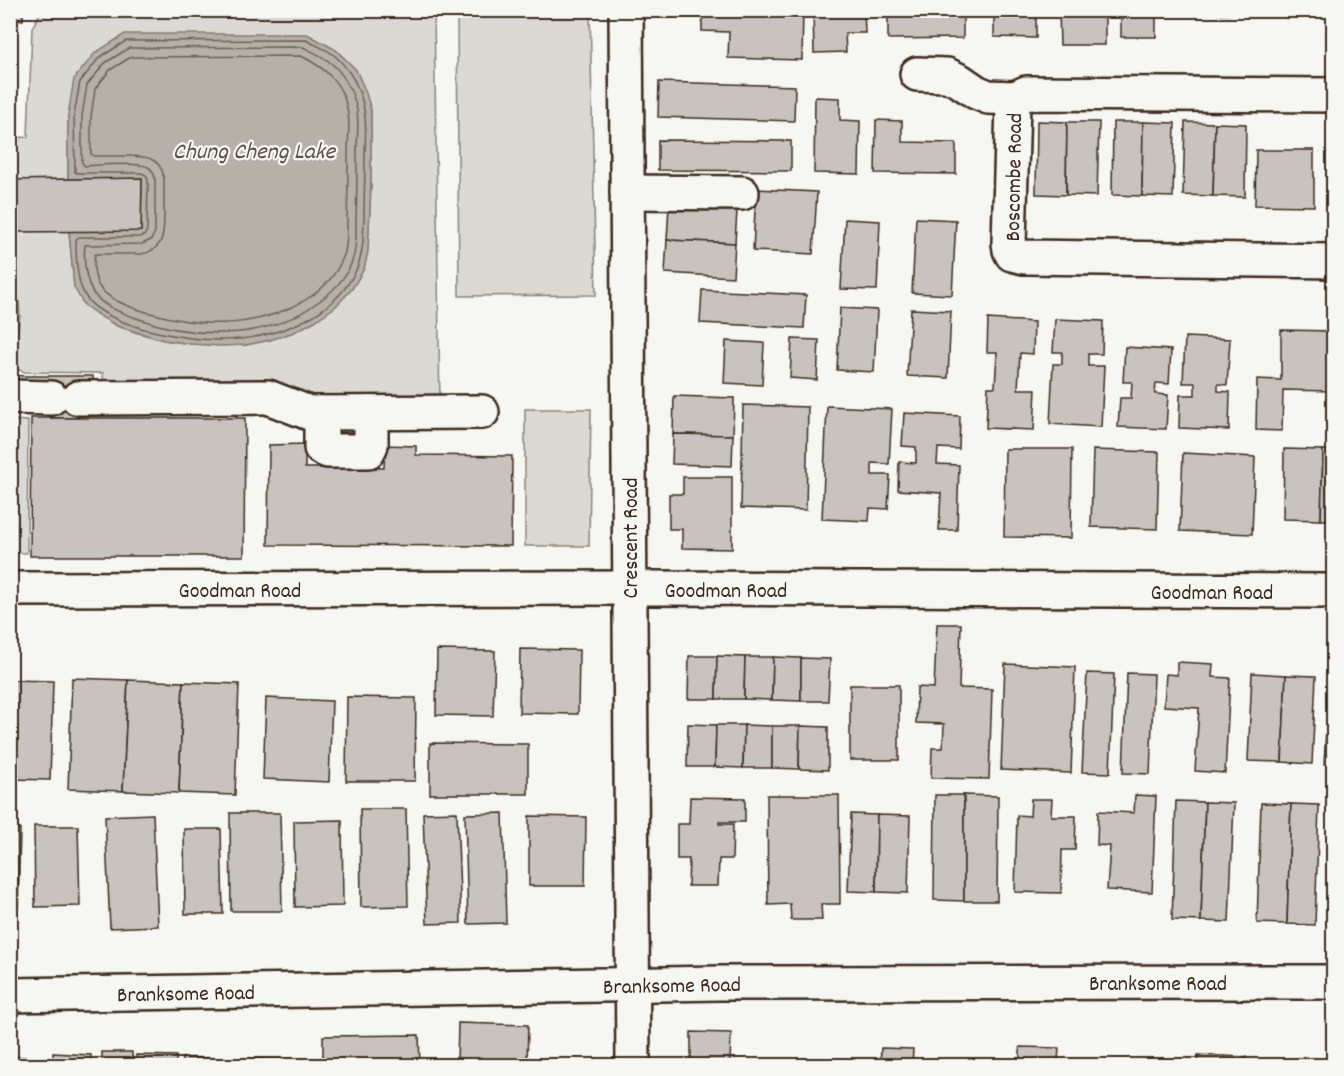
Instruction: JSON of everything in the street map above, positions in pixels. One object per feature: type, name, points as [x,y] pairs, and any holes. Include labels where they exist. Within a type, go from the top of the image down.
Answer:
[{"type":"street","name":"Crescent Road","points":[[626,10],[633,1065]]},
{"type":"street","points":[[917,74],[947,75],[982,94],[1015,98]]},
{"type":"street","name":"Boscombe Road","points":[[1334,95],[1026,93],[1015,98],[1009,243],[1012,254],[1024,257],[1334,261]]},
{"type":"street","points":[[627,192],[742,193]]},
{"type":"street","points":[[10,397],[268,397],[309,413],[482,412]]},
{"type":"street","name":"Goodman Road","points":[[10,589],[630,588],[1334,591]]},
{"type":"street","name":"Branksome Road","points":[[10,995],[720,982],[1334,982]]},
{"type":"shaded area","points":[[42,10],[434,11],[440,408],[104,393],[103,373],[25,372],[11,367],[20,317],[18,285],[11,263],[11,232],[69,231],[74,287],[117,326],[164,340],[191,344],[246,345],[294,332],[315,321],[364,269],[368,251],[371,110],[356,70],[336,50],[307,34],[68,115],[68,179],[11,180],[11,138],[28,137],[32,28]]},
{"type":"shaded area","points":[[457,11],[590,11],[596,295],[459,296]]},
{"type":"shaded area","points":[[525,409],[591,409],[589,546],[525,546]]},
{"type":"shaded area","points":[[11,420],[28,421],[27,553],[11,553]]},
{"type":"water","name":"Chung Cheng Lake","points":[[125,34],[307,34],[336,50],[356,70],[371,110],[368,251],[364,269],[352,289],[335,307],[294,332],[246,345],[220,346],[164,340],[117,326],[84,305],[74,287],[69,231],[141,231],[142,179],[68,179],[68,115],[74,79],[95,53]]},
{"type":"building","points":[[10,10],[23,10],[23,20],[10,19]]},
{"type":"building","points":[[702,10],[803,10],[802,60],[728,58],[729,32],[702,31]]},
{"type":"building","points":[[813,10],[864,10],[865,33],[845,33],[846,52],[814,53]]},
{"type":"building","points":[[888,10],[963,10],[963,38],[888,39]]},
{"type":"building","points":[[994,10],[1036,10],[1036,38],[994,37]]},
{"type":"building","points":[[1059,10],[1105,10],[1105,45],[1060,45]]},
{"type":"building","points":[[1121,10],[1156,10],[1156,37],[1121,37]]},
{"type":"building","points":[[1172,10],[1228,10],[1228,14]]},
{"type":"building","points":[[659,82],[795,86],[794,121],[658,117]]},
{"type":"building","points":[[815,97],[840,98],[840,120],[860,121],[859,174],[814,173]]},
{"type":"building","points":[[876,120],[902,121],[902,142],[956,143],[956,174],[875,173]]},
{"type":"building","points":[[1037,121],[1067,122],[1066,195],[1036,194]]},
{"type":"building","points":[[1067,122],[1099,122],[1097,196],[1066,195]]},
{"type":"building","points":[[1113,122],[1143,122],[1142,196],[1112,195]]},
{"type":"building","points":[[1143,122],[1175,123],[1173,197],[1142,196]]},
{"type":"building","points":[[1185,122],[1215,123],[1213,196],[1183,195]]},
{"type":"building","points":[[1215,123],[1246,124],[1245,197],[1213,196]]},
{"type":"building","points":[[658,140],[791,141],[791,171],[658,170]]},
{"type":"building","points":[[1256,150],[1314,150],[1314,206],[1255,205]]},
{"type":"building","points":[[142,178],[141,231],[10,232],[10,180]]},
{"type":"building","points":[[756,189],[817,192],[813,254],[753,251]]},
{"type":"building","points":[[669,206],[737,210],[735,243],[667,240]]},
{"type":"building","points":[[916,218],[956,220],[952,295],[912,293]]},
{"type":"building","points":[[845,219],[880,221],[877,290],[841,289]]},
{"type":"building","points":[[667,240],[735,243],[733,277],[665,273]]},
{"type":"building","points":[[10,269],[16,286],[17,317],[14,334],[10,341]]},
{"type":"building","points":[[702,290],[806,295],[804,328],[700,323]]},
{"type":"building","points":[[840,308],[877,310],[874,372],[837,370]]},
{"type":"building","points":[[911,309],[951,311],[948,378],[907,376]]},
{"type":"building","points":[[988,319],[1034,322],[1033,354],[1020,353],[1018,389],[1036,389],[1034,430],[986,428],[988,387],[995,387],[997,352],[987,352]]},
{"type":"building","points":[[1055,319],[1103,321],[1102,354],[1088,354],[1088,366],[1104,366],[1101,427],[1050,424],[1053,364],[1062,364],[1062,352],[1053,352]]},
{"type":"building","points":[[1281,330],[1334,331],[1334,391],[1283,390],[1282,431],[1256,430],[1257,379],[1281,380]]},
{"type":"building","points":[[1185,337],[1230,339],[1227,385],[1218,384],[1218,391],[1230,392],[1229,430],[1179,428],[1180,395],[1195,395],[1195,383],[1183,383]]},
{"type":"building","points":[[792,339],[819,340],[817,380],[790,378]]},
{"type":"building","points":[[726,341],[764,343],[762,385],[724,383]]},
{"type":"building","points":[[1125,347],[1171,350],[1169,384],[1156,383],[1155,394],[1168,395],[1166,429],[1118,427],[1120,398],[1131,398],[1132,382],[1123,382]]},
{"type":"building","points":[[10,375],[93,376],[93,389],[78,389],[79,418],[51,418],[51,389],[10,388]]},
{"type":"building","points":[[674,396],[734,398],[733,435],[673,434]]},
{"type":"building","points":[[743,405],[808,407],[806,510],[741,508]]},
{"type":"building","points":[[827,406],[892,409],[889,464],[872,463],[872,475],[890,475],[888,509],[870,508],[869,521],[822,519]]},
{"type":"building","points":[[904,413],[960,416],[959,449],[938,448],[937,464],[959,465],[957,530],[939,530],[941,493],[898,490],[899,462],[916,463],[916,447],[902,446]]},
{"type":"building","points":[[31,418],[245,418],[244,556],[30,556]]},
{"type":"building","points":[[673,434],[733,435],[732,466],[672,464]]},
{"type":"building","points":[[305,444],[305,468],[384,468],[385,445],[416,446],[416,455],[512,456],[511,546],[268,545],[269,445]]},
{"type":"building","points":[[1005,449],[1072,449],[1071,538],[1004,537]]},
{"type":"building","points":[[1284,449],[1323,450],[1321,520],[1283,519]]},
{"type":"building","points":[[1093,450],[1159,452],[1157,529],[1091,527]]},
{"type":"building","points":[[1323,450],[1334,450],[1334,520],[1321,520]]},
{"type":"building","points":[[1183,453],[1255,457],[1252,534],[1180,531]]},
{"type":"building","points":[[683,477],[732,477],[732,549],[682,548],[682,529],[669,529],[669,494],[683,494]]},
{"type":"building","points":[[937,624],[961,624],[959,688],[992,689],[989,779],[931,778],[932,748],[943,748],[944,724],[916,723],[917,687],[934,688]]},
{"type":"building","points":[[520,649],[579,650],[578,714],[519,713]]},
{"type":"building","points":[[437,650],[495,651],[493,716],[436,715]]},
{"type":"building","points":[[689,656],[717,656],[716,699],[688,699]]},
{"type":"building","points":[[717,656],[745,657],[744,699],[716,699]]},
{"type":"building","points":[[745,657],[773,657],[772,700],[744,699]]},
{"type":"building","points":[[773,657],[801,658],[801,701],[772,700]]},
{"type":"building","points":[[801,658],[830,659],[828,701],[801,701]]},
{"type":"building","points":[[1177,662],[1213,664],[1212,677],[1230,678],[1225,773],[1195,771],[1199,708],[1164,706],[1166,674],[1177,675]]},
{"type":"building","points":[[1005,664],[1075,667],[1071,773],[1001,770]]},
{"type":"building","points":[[1330,664],[1334,664],[1334,764],[1324,764]]},
{"type":"building","points":[[1087,673],[1114,674],[1110,773],[1082,772]]},
{"type":"building","points":[[1127,673],[1154,674],[1150,774],[1123,773]]},
{"type":"building","points":[[1252,673],[1286,675],[1282,762],[1248,761]]},
{"type":"building","points":[[1286,675],[1316,676],[1312,764],[1282,762]]},
{"type":"building","points":[[72,678],[128,680],[123,791],[68,789]]},
{"type":"building","points":[[10,680],[53,681],[50,780],[10,779]]},
{"type":"building","points":[[128,680],[183,682],[179,793],[123,791]]},
{"type":"building","points":[[183,682],[239,684],[235,795],[179,793]]},
{"type":"building","points":[[850,685],[899,685],[899,760],[850,760]]},
{"type":"building","points":[[347,697],[416,698],[415,781],[346,781]]},
{"type":"building","points":[[266,698],[332,701],[329,782],[263,779]]},
{"type":"building","points":[[688,724],[716,725],[715,767],[687,767]]},
{"type":"building","points":[[716,725],[744,725],[743,768],[715,767]]},
{"type":"building","points":[[744,725],[772,726],[772,768],[743,768]]},
{"type":"building","points":[[772,726],[800,726],[799,769],[772,768]]},
{"type":"building","points":[[800,726],[828,727],[828,770],[799,769]]},
{"type":"building","points":[[430,743],[528,744],[528,794],[430,794]]},
{"type":"building","points":[[767,795],[839,795],[840,904],[821,904],[822,920],[791,920],[790,904],[768,905]]},
{"type":"building","points":[[935,795],[964,795],[964,901],[934,900]]},
{"type":"building","points":[[964,795],[998,796],[997,901],[964,901]]},
{"type":"building","points":[[1135,795],[1156,796],[1152,892],[1107,890],[1110,846],[1097,845],[1098,811],[1134,813]]},
{"type":"building","points":[[690,797],[745,798],[745,822],[719,822],[719,824],[733,824],[732,859],[719,859],[718,886],[688,886],[689,859],[677,859],[677,824],[689,824]]},
{"type":"building","points":[[1031,799],[1052,799],[1051,816],[1076,816],[1075,850],[1062,850],[1061,893],[1015,892],[1017,815],[1030,816]]},
{"type":"building","points":[[1176,801],[1205,802],[1201,921],[1172,920]]},
{"type":"building","points":[[1205,802],[1234,803],[1229,922],[1201,921]]},
{"type":"building","points":[[1261,803],[1291,804],[1287,924],[1257,923]]},
{"type":"building","points":[[1291,804],[1319,805],[1315,925],[1287,924]]},
{"type":"building","points":[[360,809],[406,809],[408,906],[361,907]]},
{"type":"building","points":[[457,812],[461,923],[427,924],[423,813]]},
{"type":"building","points":[[230,813],[280,813],[282,911],[231,911]]},
{"type":"building","points":[[503,813],[506,923],[468,924],[465,814]]},
{"type":"building","points":[[153,814],[158,926],[110,928],[105,816]]},
{"type":"building","points":[[851,814],[877,815],[876,892],[848,891]]},
{"type":"building","points":[[877,815],[910,816],[908,893],[876,892]]},
{"type":"building","points":[[529,816],[586,817],[585,886],[529,886]]},
{"type":"building","points":[[342,820],[343,906],[295,907],[294,821]]},
{"type":"building","points":[[34,826],[78,826],[80,906],[35,907]]},
{"type":"building","points":[[10,829],[20,829],[18,908],[10,908]]},
{"type":"building","points":[[184,829],[221,829],[223,914],[185,914]]},
{"type":"building","points":[[458,1023],[528,1025],[527,1066],[457,1066]]},
{"type":"building","points":[[691,1032],[731,1033],[730,1066],[691,1066]]},
{"type":"building","points":[[419,1035],[420,1066],[323,1066],[323,1036]]},
{"type":"building","points":[[1020,1047],[1059,1048],[1058,1062],[1073,1062],[1073,1066],[1012,1066],[1012,1060],[1020,1060]]},
{"type":"building","points":[[881,1048],[913,1049],[912,1066],[880,1066]]},
{"type":"building","points":[[102,1052],[132,1052],[132,1066],[102,1066]]},
{"type":"building","points":[[53,1053],[91,1055],[90,1066],[53,1066]]},
{"type":"building","points":[[136,1055],[176,1056],[176,1066],[136,1066]]},
{"type":"building","points":[[1198,1055],[1246,1057],[1246,1066],[1197,1066]]},
{"type":"building","points":[[10,1056],[41,1058],[40,1066],[10,1066]]},
{"type":"building","points":[[182,1058],[222,1058],[222,1066],[182,1066]]},
{"type":"building","points":[[222,1058],[263,1059],[262,1066],[222,1066]]},
{"type":"building","points":[[263,1059],[303,1060],[303,1066],[262,1066]]},
{"type":"building","points":[[1290,1061],[1334,1064],[1334,1066],[1289,1066]]}]
